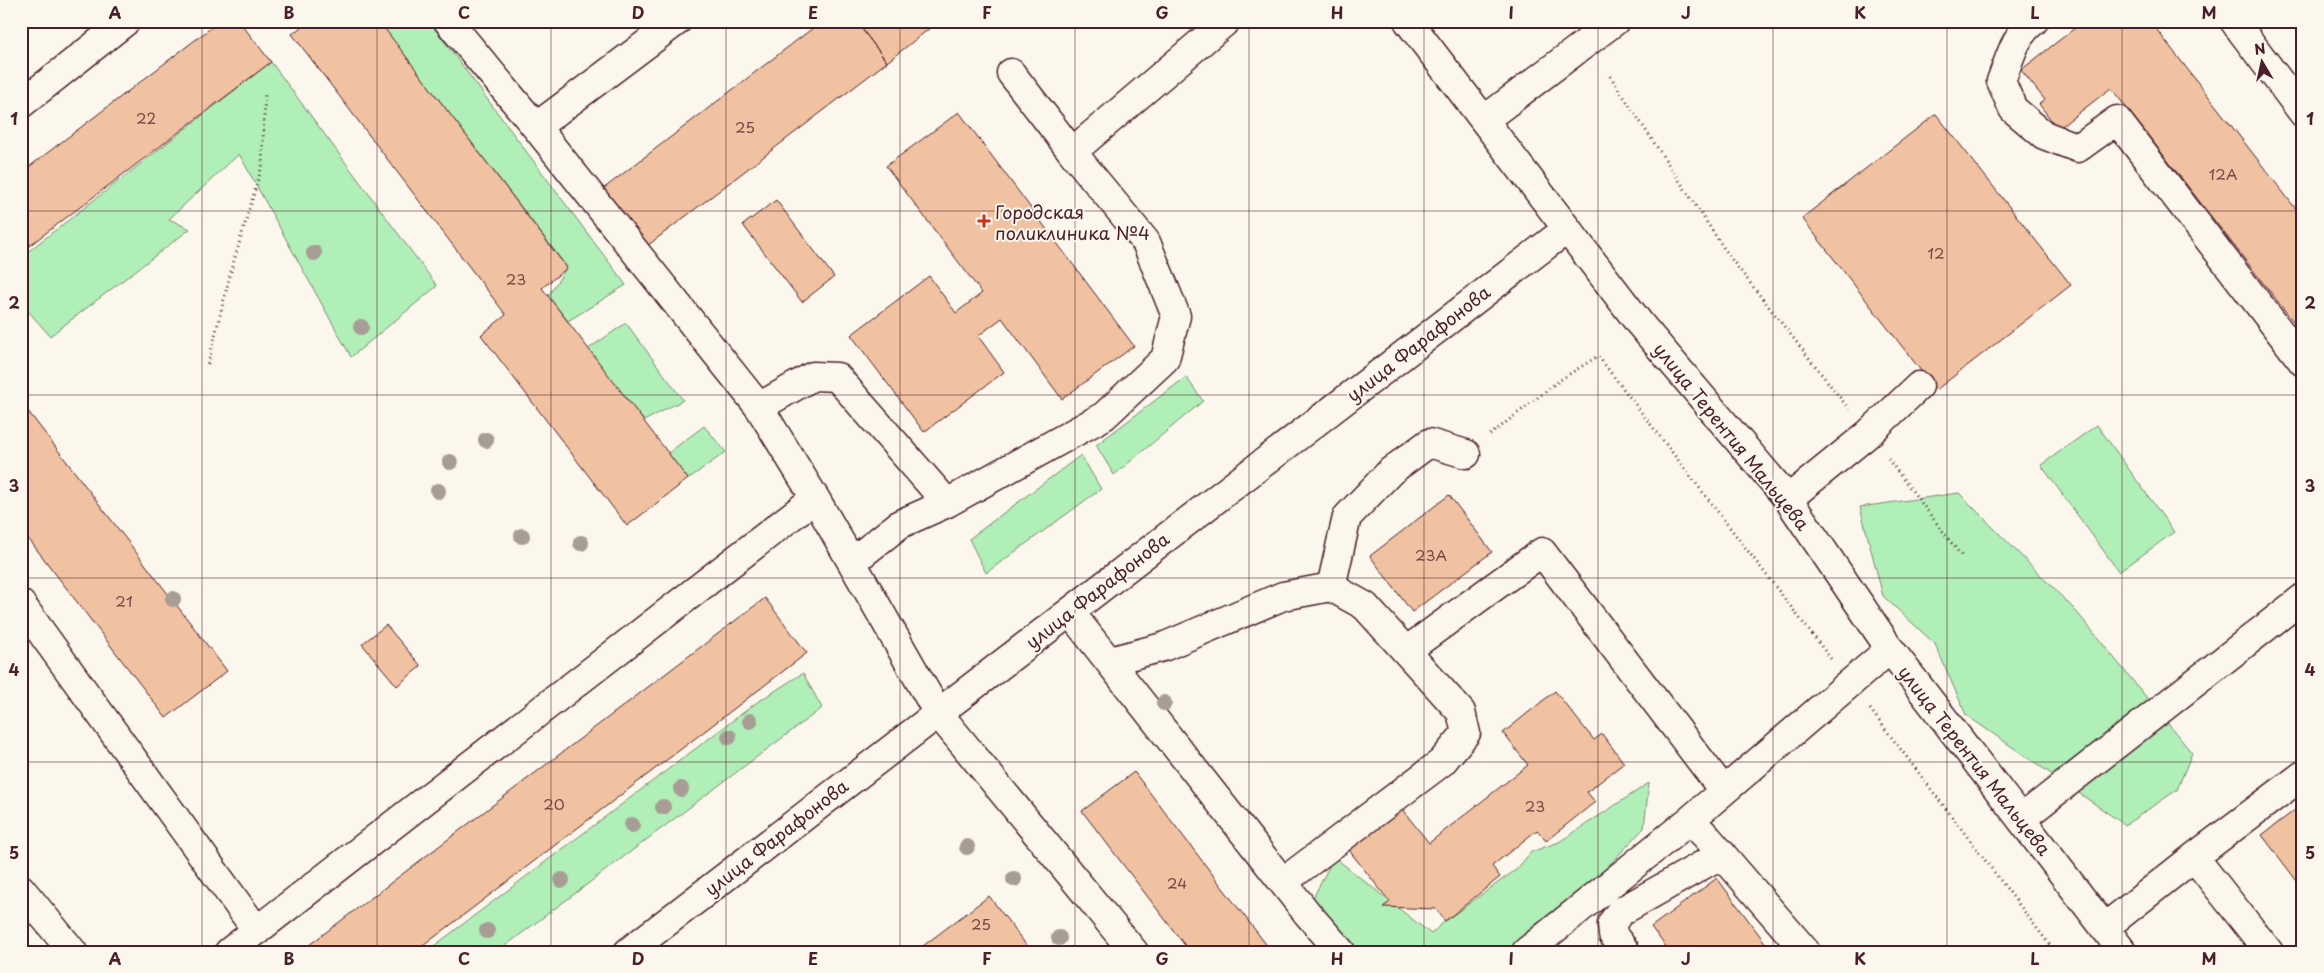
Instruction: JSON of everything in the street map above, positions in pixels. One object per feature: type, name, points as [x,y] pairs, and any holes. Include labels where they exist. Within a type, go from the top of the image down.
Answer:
[{"type":"street","points":[[21,104],[126,21]]},
{"type":"street","points":[[448,21],[536,126],[759,407],[815,498],[938,713],[1135,952]]},
{"type":"street","points":[[536,126],[677,21]]},
{"type":"street","points":[[1072,152],[1226,21]]},
{"type":"street","name":"улица Терентия Мальцева","points":[[1408,21],[1640,324],[1788,499],[1890,648],[2122,952]]},
{"type":"street","points":[[1484,120],[1615,21]]},
{"type":"street","points":[[2034,21],[2013,48],[2001,81],[2012,109],[2044,135],[2078,148],[2118,120],[2303,362]]},
{"type":"street","points":[[2234,21],[2303,113]]},
{"type":"street","points":[[852,562],[900,524],[948,503],[1104,416],[1165,359],[1176,316],[1146,242],[1072,152],[1011,73]]},
{"type":"street","name":"улица Фарафонова","points":[[628,952],[1567,229]]},
{"type":"street","points":[[759,407],[813,376],[837,377],[948,503]]},
{"type":"street","points":[[1788,499],[1868,434],[1919,386]]},
{"type":"street","points":[[1331,587],[1347,517],[1391,471],[1429,444],[1466,454]]},
{"type":"street","points":[[229,952],[815,498]]},
{"type":"street","points":[[1406,651],[1542,552],[1723,790]]},
{"type":"street","points":[[1110,661],[1163,647],[1283,596],[1331,587],[1365,606],[1461,712],[1466,734],[1442,762],[1283,882]]},
{"type":"street","points":[[2021,819],[2303,598]]},
{"type":"street","points":[[21,604],[256,931]]},
{"type":"street","points":[[1070,612],[1340,952]]},
{"type":"street","points":[[1526,952],[1690,820],[1890,648]]},
{"type":"street","points":[[2104,928],[2303,775]]},
{"type":"street","points":[[1690,820],[1722,854],[1806,952]]},
{"type":"street","points":[[1626,952],[1614,935],[1612,923],[1620,912],[1722,854]]},
{"type":"street","points":[[2194,857],[2269,952]]},
{"type":"street","points":[[21,889],[73,952]]},
{"type":"path","points":[[1610,76],[1729,256],[1963,558]]},
{"type":"path","points":[[208,364],[231,271],[262,166],[265,92]]},
{"type":"path","points":[[1466,454],[1560,380],[1598,356],[2055,952]]},
{"type":"green space","points":[[351,21],[429,21],[626,285],[568,321],[548,296],[567,267],[427,84]]},
{"type":"green space","points":[[271,62],[437,286],[351,357],[239,154],[169,219],[190,229],[50,336],[29,312],[21,317],[21,257]]},
{"type":"green space","points":[[626,323],[683,400],[644,421],[588,349]]},
{"type":"green space","points":[[1186,377],[1203,401],[1114,475],[1096,445]]},
{"type":"green space","points":[[2097,425],[2174,532],[2119,572],[2041,465]]},
{"type":"green space","points":[[704,426],[726,452],[688,479],[668,453]]},
{"type":"green space","points":[[1081,455],[1101,489],[986,573],[969,539]]},
{"type":"green space","points":[[1959,493],[2075,610],[2192,753],[2177,790],[2125,825],[1966,715],[1935,644],[1883,596],[1860,507]]},
{"type":"green space","points":[[803,673],[822,708],[497,952],[426,952],[756,703]]},
{"type":"green space","points":[[1649,783],[1644,828],[1597,878],[1506,952],[1357,952],[1312,900],[1334,857],[1431,934],[1445,921],[1517,869],[1531,852],[1559,842]]},
{"type":"building","points":[[220,21],[239,21],[271,62],[21,252],[21,173]]},
{"type":"building","points":[[309,21],[379,21],[567,268],[542,288],[688,479],[627,526],[481,335],[506,315],[292,34]]},
{"type":"building","points":[[822,21],[856,21],[887,62],[647,246],[603,189]]},
{"type":"building","points":[[856,21],[939,21],[887,62]]},
{"type":"building","points":[[2084,21],[2150,21],[2303,218],[2303,334],[2111,88],[2058,129],[2039,104],[2045,100],[2021,70]]},
{"type":"building","name":"Городская поликлиника №4","points":[[959,112],[1134,346],[1062,399],[1002,318],[978,336],[1004,372],[924,432],[851,335],[929,276],[956,313],[982,293],[886,166]]},
{"type":"building","points":[[1936,114],[2071,285],[1936,390],[1802,218]]},
{"type":"building","points":[[776,200],[834,277],[802,302],[743,225]]},
{"type":"building","points":[[21,402],[227,671],[166,718],[21,529]]},
{"type":"building","points":[[1449,495],[1492,552],[1412,612],[1370,556]]},
{"type":"building","points":[[765,598],[807,653],[415,952],[300,952]]},
{"type":"building","points":[[386,625],[421,666],[397,686],[362,644]]},
{"type":"building","points":[[1555,691],[1594,740],[1602,734],[1624,763],[1587,792],[1595,802],[1546,841],[1537,830],[1492,866],[1500,877],[1445,921],[1436,909],[1383,907],[1390,902],[1348,849],[1401,808],[1429,843],[1528,765],[1503,733]]},
{"type":"building","points":[[1134,772],[1272,952],[1190,952],[1082,811]]},
{"type":"building","points":[[2303,804],[2303,889],[2262,835]]},
{"type":"building","points":[[1717,878],[1772,952],[1670,952],[1651,927]]},
{"type":"building","points":[[989,896],[1030,950],[1027,952],[915,952]]},
{"type":"place","name":"Городская поликлиника №4","points":[[984,221]]}]
